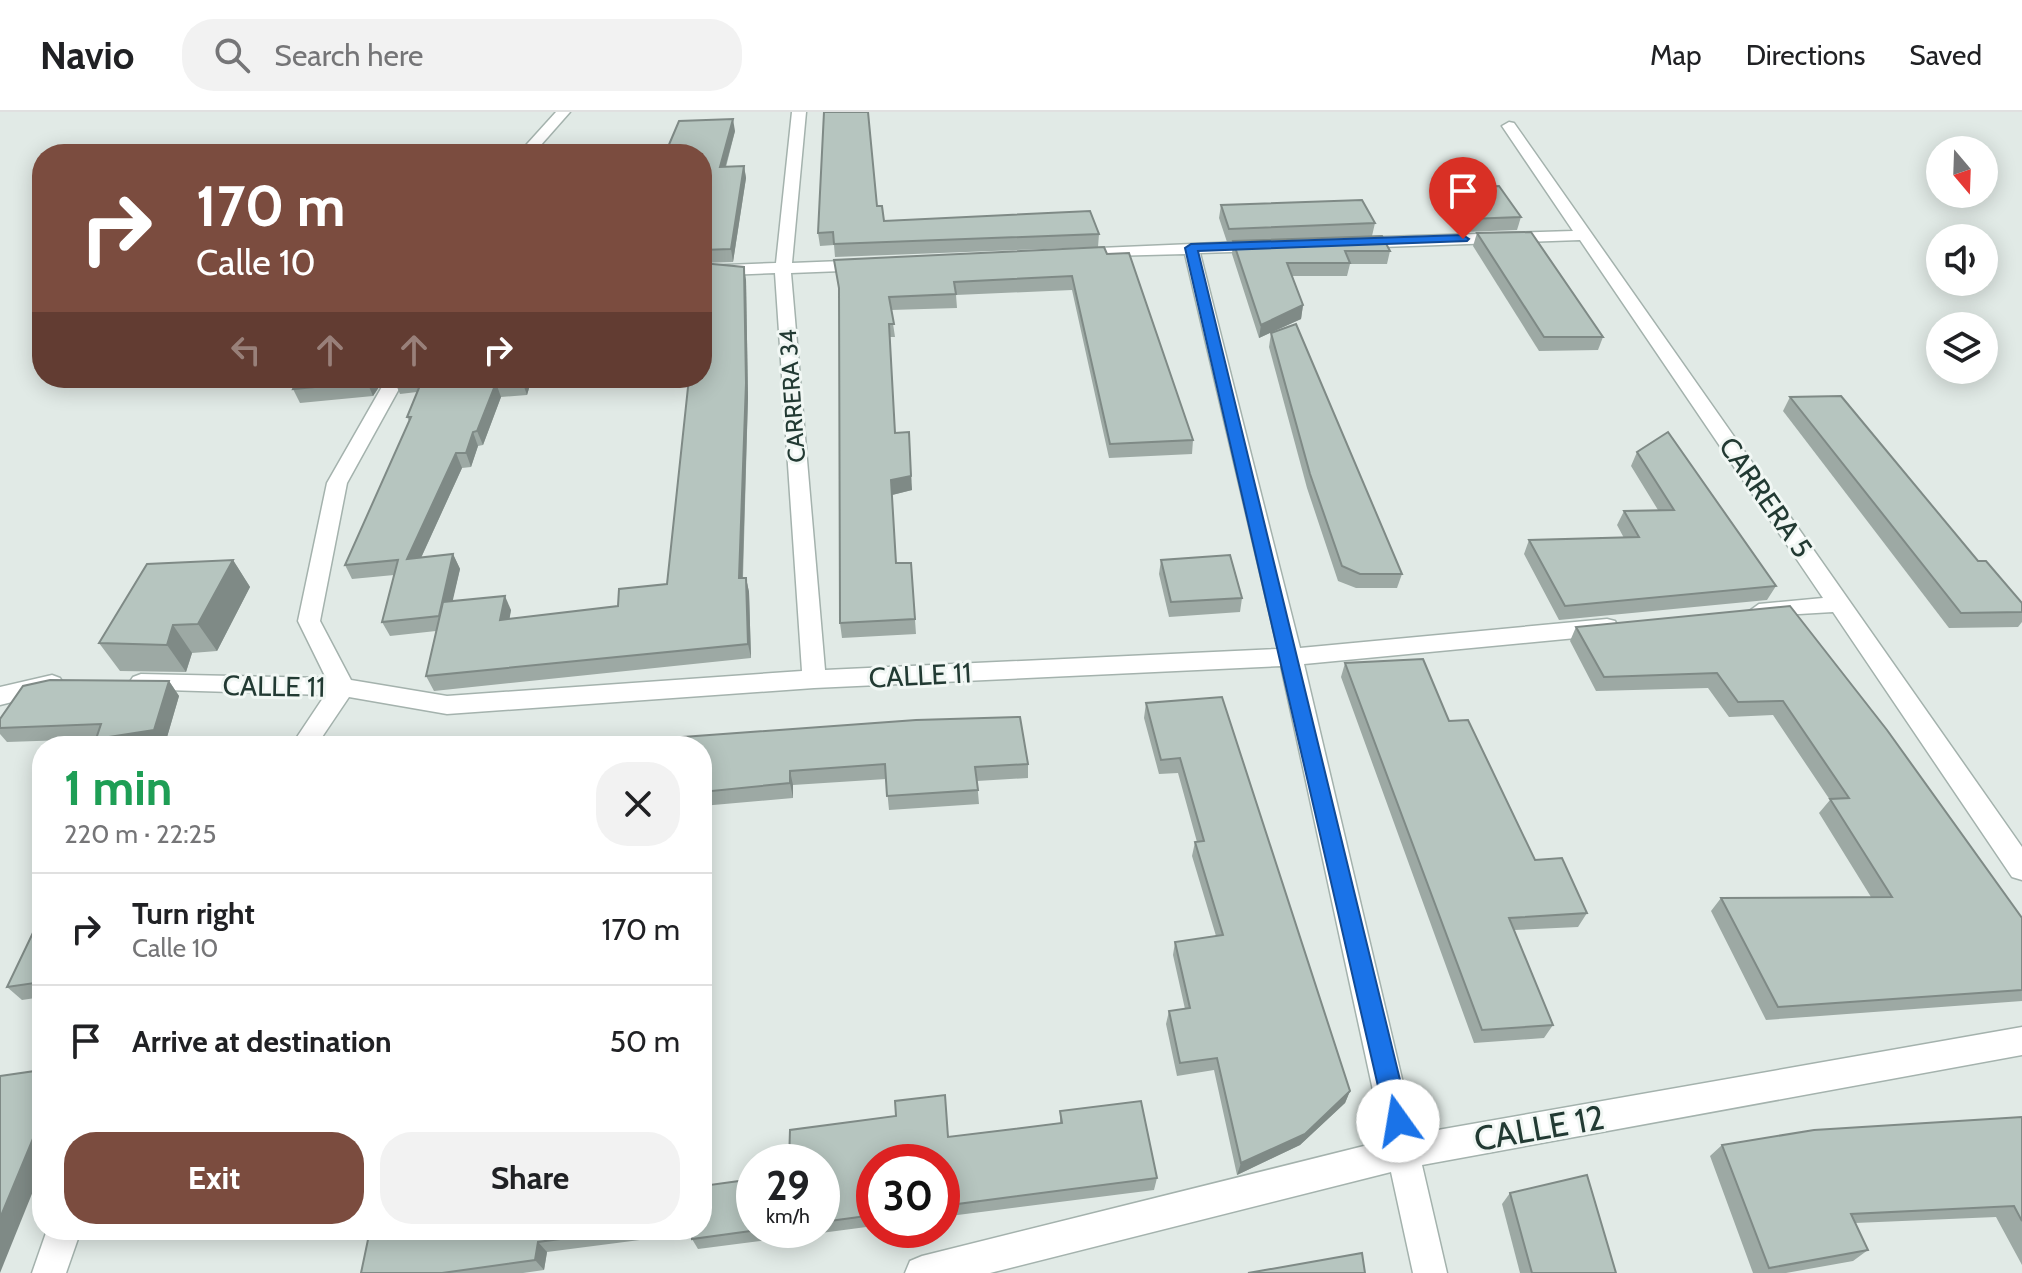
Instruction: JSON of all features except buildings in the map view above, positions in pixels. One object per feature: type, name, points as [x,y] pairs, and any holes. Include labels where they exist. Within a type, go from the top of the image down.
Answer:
[{"type":"street","points":[[534,144],[563,112]]},
{"type":"street","name":"CARRERA 34","points":[[799,112],[783,269],[814,679]]},
{"type":"street","name":"CARRERA 5","points":[[1509,126],[2022,869]]},
{"type":"street","points":[[1333,243],[1584,235]]},
{"type":"street","points":[[1065,254],[1286,245]]},
{"type":"street","points":[[1191,248],[1291,657],[1430,1273]]},
{"type":"street","points":[[712,271],[877,264]]},
{"type":"street","points":[[310,736],[343,687],[309,621],[337,483],[390,388]]},
{"type":"street","points":[[1731,615],[1841,604]]},
{"type":"street","name":"CALLE 11","points":[[124,683],[343,687],[447,705],[814,679],[1291,657],[1636,624]]},
{"type":"street","points":[[0,696],[62,682],[78,682]]},
{"type":"street","name":"CALLE 12","points":[[922,1273],[1405,1152],[2022,1041]]},
{"type":"street","points":[[49,1273],[61,1240]]},
{"type":"route","points":[[1398,1121],[1291,657],[1191,248],[1463,239]]}]
